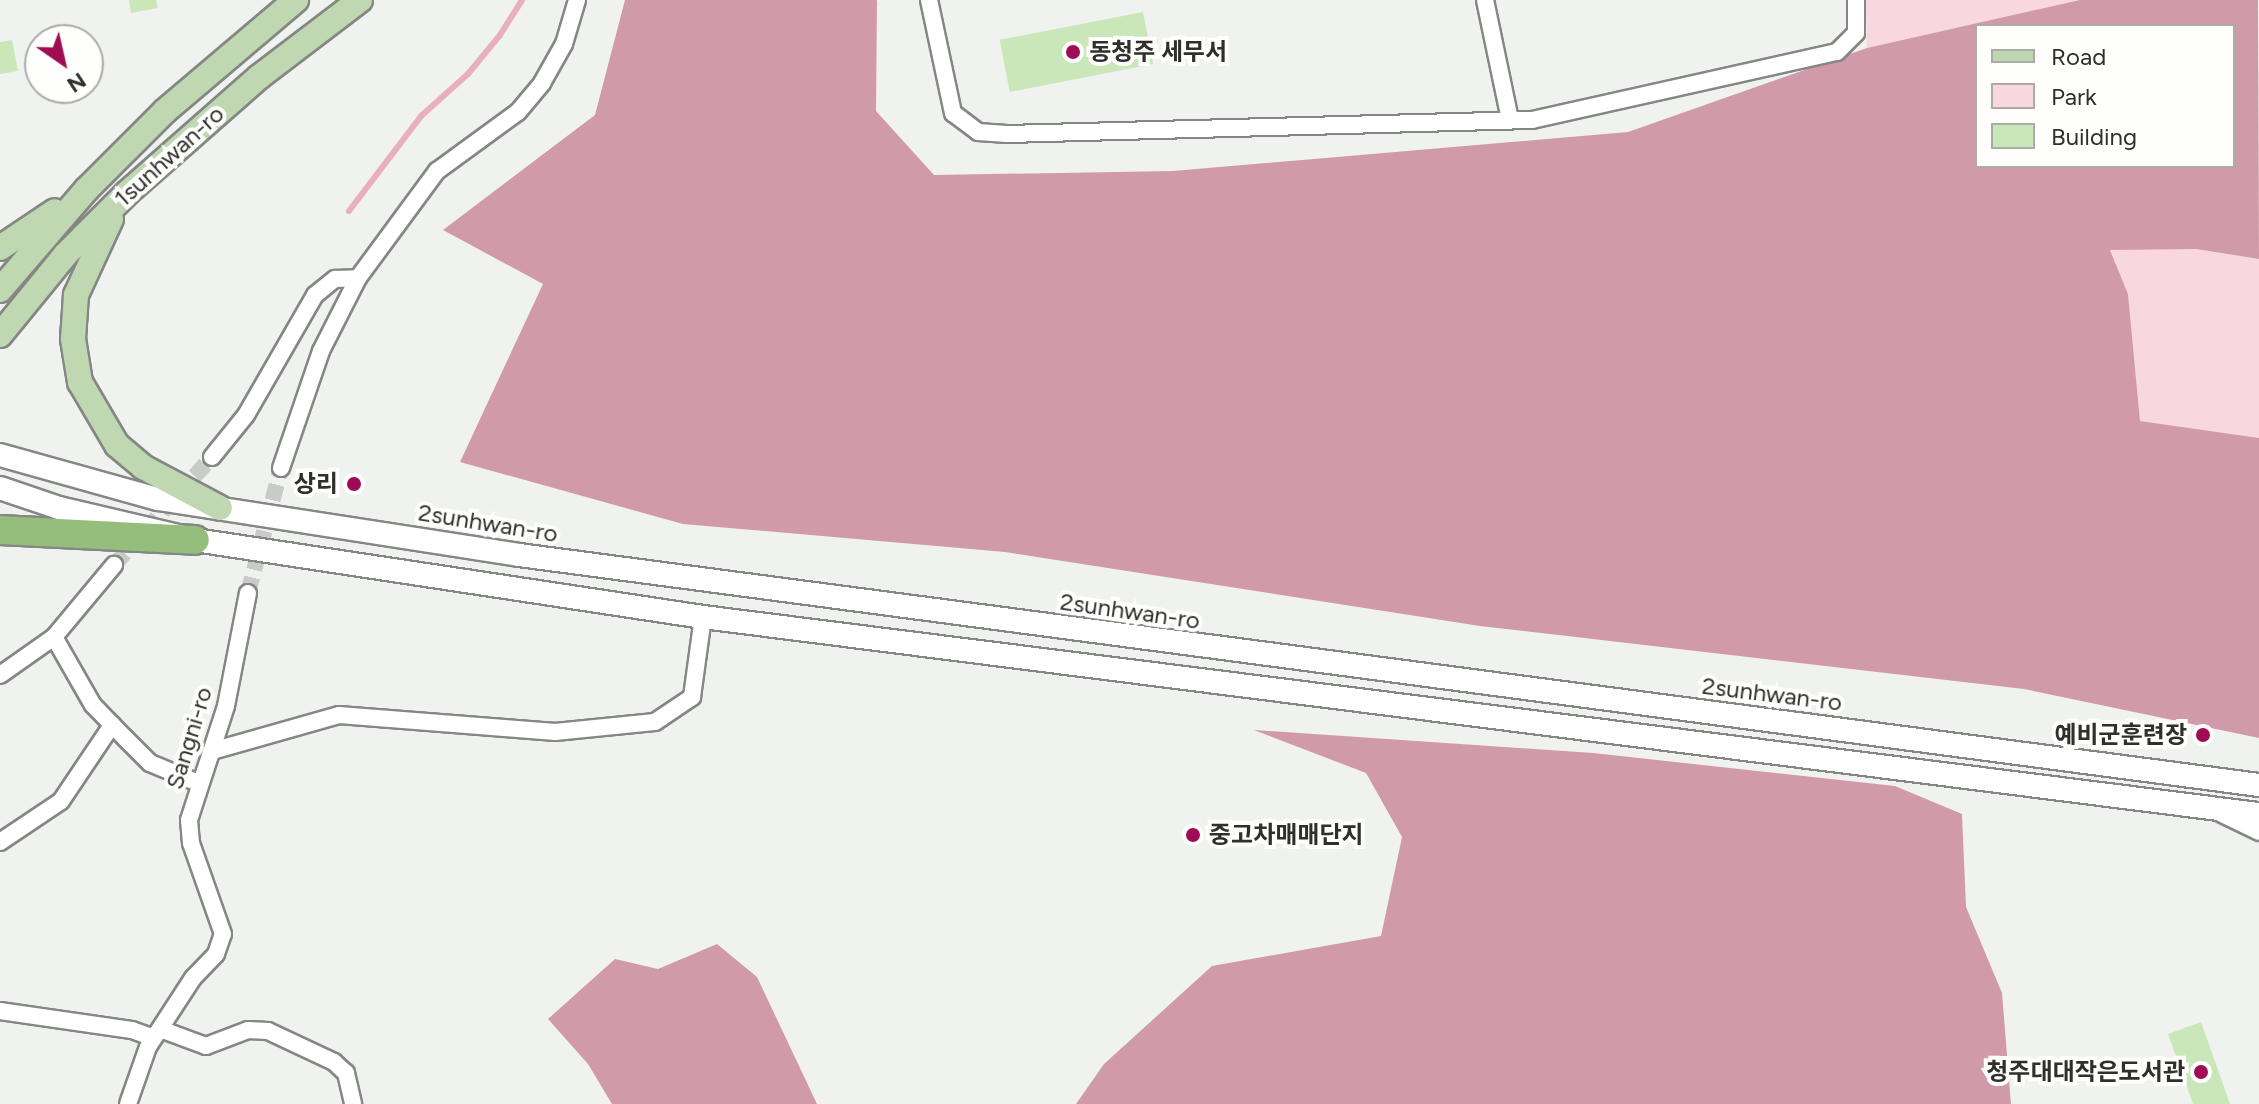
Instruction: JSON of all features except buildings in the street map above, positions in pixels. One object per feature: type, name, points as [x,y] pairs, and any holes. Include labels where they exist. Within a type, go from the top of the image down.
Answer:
[{"type":"highway","points":[[0,530],[195,540]]},
{"type":"main road","name":"1sunhwan-ro","points":[[0,290],[87,189],[187,91],[296,0]]},
{"type":"main road","name":"1sunhwan-ro","points":[[0,335],[66,254],[127,193],[259,77],[360,0]]},
{"type":"main road","points":[[0,248],[87,189]]},
{"type":"main road","points":[[127,193],[76,295],[73,339],[80,382],[117,445],[143,467],[220,508]]},
{"type":"street","points":[[281,468],[321,351],[358,278],[437,171],[518,112],[542,83],[564,44],[577,0]]},
{"type":"street","points":[[929,0],[953,113],[978,132],[1547,117],[1837,52],[1856,33],[1856,0]]},
{"type":"street","points":[[1485,0],[1510,120]]},
{"type":"street","points":[[212,457],[246,415],[315,295],[335,279],[358,278]]},
{"type":"street","name":"2sunhwan-ro","points":[[0,455],[96,486],[519,555],[2259,785]]},
{"type":"street","points":[[0,488],[59,508],[195,540],[703,617],[2259,814]]},
{"type":"street","points":[[0,675],[54,637],[114,565]]},
{"type":"street","name":"Sangni-ro","points":[[128,1104],[157,1034],[193,978],[216,954],[223,934],[191,843],[198,783],[212,751],[248,593]]},
{"type":"street","points":[[212,751],[339,715],[555,732],[655,722],[692,697],[703,617]]},
{"type":"street","points":[[54,637],[65,663],[112,725],[150,763],[198,783]]},
{"type":"street","points":[[0,842],[61,801],[112,725]]},
{"type":"street","points":[[2193,775],[2259,771]]},
{"type":"street","points":[[2206,806],[2259,832]]},
{"type":"street","points":[[0,1011],[157,1034],[206,1046],[248,1030],[268,1031],[334,1062],[346,1073],[353,1104]]},
{"type":"green space","points":[[1866,0],[2080,0],[1867,48]]},
{"type":"green space","points":[[2110,249],[2196,249],[2259,259],[2259,438],[2140,421],[2128,294]]},
{"type":"shaded area","points":[[625,0],[877,0],[876,111],[934,175],[1173,171],[1628,132],[1867,48],[2080,0],[2258,0],[2259,259],[2196,249],[2110,250],[2128,294],[2140,421],[2259,438],[2259,738],[2024,689],[1480,626],[1005,552],[683,524],[460,462],[543,284],[443,230],[595,115]]},
{"type":"shaded area","points":[[1254,730],[1593,753],[1895,786],[1962,814],[1966,907],[2002,993],[2011,1104],[1076,1104],[1104,1064],[1212,966],[1381,936],[1402,837],[1366,773]]},
{"type":"shaded area","points":[[717,944],[757,977],[817,1104],[612,1104],[588,1064],[548,1019],[615,959],[658,969]]},
{"type":"waterway","points":[[349,211],[421,116],[468,74],[500,35],[522,0]]},
{"type":"tunnel","points":[[114,565],[212,457]]},
{"type":"tunnel","points":[[248,593],[281,468]]},
{"type":"place","name":"동청주 세무서","points":[[1073,52]]},
{"type":"place","name":"상리","points":[[354,484]]},
{"type":"place","name":"예비군훈련장","points":[[2203,735]]},
{"type":"place","name":"중고차매매단지","points":[[1193,835]]},
{"type":"place","name":"청주대대작은도서관","points":[[2201,1072]]}]
